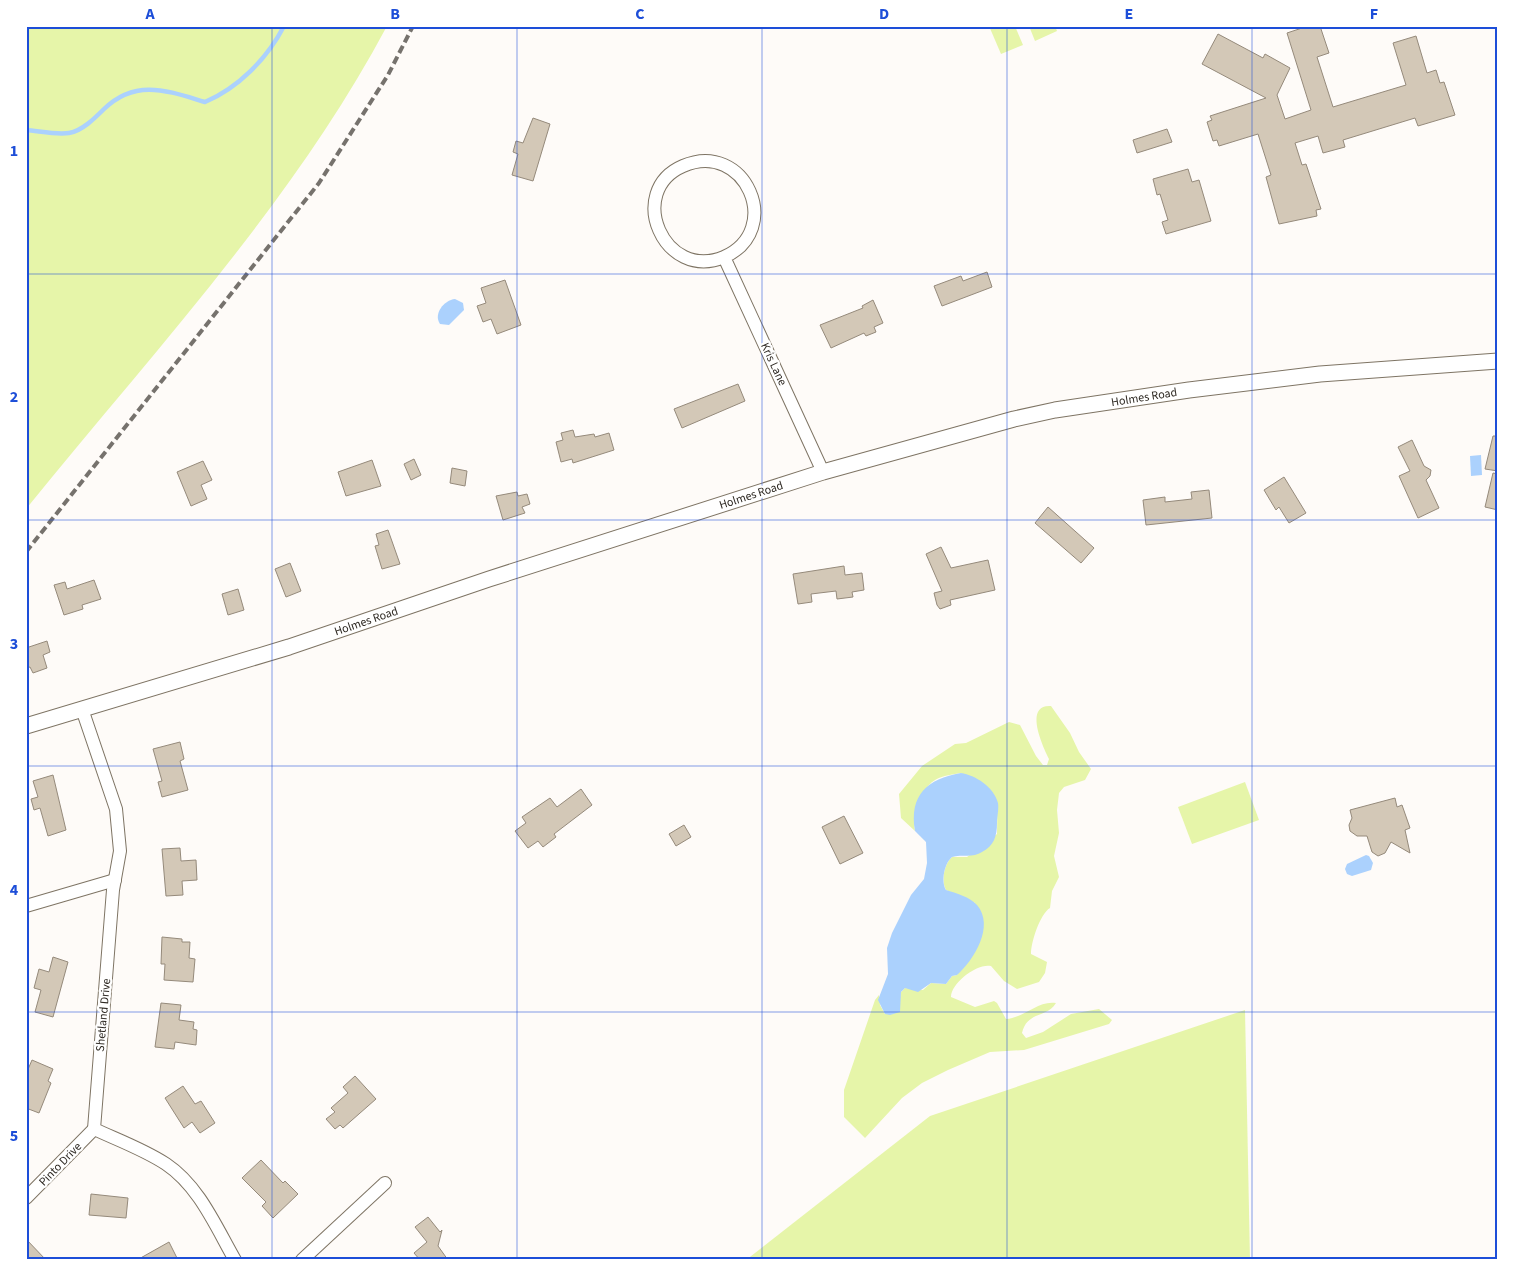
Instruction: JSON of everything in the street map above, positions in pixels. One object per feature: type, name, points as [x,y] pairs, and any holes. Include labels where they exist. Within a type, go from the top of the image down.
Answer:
[{"type":"street","points":[[700,161],[717,162],[741,176],[751,192],[755,216],[750,234],[737,250],[724,257],[706,261],[687,258],[672,249],[661,235],[655,218],[656,200],[662,184],[681,167],[700,161]]},
{"type":"street","name":"Kris Lane","points":[[724,257],[824,472]]},
{"type":"street","name":"Holmes Road","points":[[26,726],[289,647],[489,579],[824,472],[978,428],[1055,410],[1189,390],[1320,374],[1498,361]]},
{"type":"street","name":"Shetland Drive","points":[[82,709],[116,809],[120,851],[94,1129]]},
{"type":"street","points":[[26,906],[116,880]]},
{"type":"street","points":[[94,1129],[158,1160],[180,1175],[202,1202],[236,1260]]},
{"type":"street","name":"Pinto Drive","points":[[26,1198],[94,1129]]},
{"type":"street","points":[[302,1260],[385,1183]]},
{"type":"green space","points":[[26,26],[387,26],[349,91],[308,155],[264,216],[171,335],[26,509]]},
{"type":"green space","points":[[989,26],[1015,26],[1023,45],[1001,54]]},
{"type":"green space","points":[[1029,26],[1055,26],[1057,31],[1035,41]]},
{"type":"green space","points":[[1051,706],[1070,733],[1079,752],[1091,769],[1085,780],[1064,787],[1059,793],[1057,810],[1059,833],[1054,856],[1059,877],[1052,891],[1050,908],[1046,911],[1037,929],[1031,954],[1047,962],[1045,973],[1039,982],[1017,989],[1004,981],[991,966],[985,966],[972,971],[960,980],[955,986],[951,997],[975,1007],[994,1001],[1006,1019],[1019,1016],[1043,1004],[1056,1003],[1048,1011],[1028,1021],[1022,1033],[1026,1038],[1043,1032],[1071,1014],[1099,1009],[1112,1020],[1109,1024],[1024,1050],[990,1052],[948,1070],[922,1083],[902,1098],[865,1138],[844,1117],[844,1090],[875,1000],[879,995],[880,1005],[885,1014],[899,1002],[901,992],[905,988],[923,990],[931,983],[946,984],[952,976],[957,975],[975,903],[946,890],[944,886],[945,868],[952,857],[967,857],[997,834],[996,801],[982,786],[961,773],[939,778],[926,789],[916,814],[915,831],[901,818],[899,794],[922,766],[955,744],[966,743],[1009,722],[1020,725],[1036,756],[1043,765],[1047,765],[1049,759],[1037,727],[1036,719],[1038,712],[1043,707]]},
{"type":"green space","points":[[1245,782],[1259,820],[1192,844],[1178,807]]},
{"type":"green space","points":[[1245,1010],[1250,1260],[746,1260],[930,1116]]},
{"type":"water","points":[[455,299],[463,303],[464,310],[449,325],[440,324],[438,316],[441,308],[447,302]]},
{"type":"water","points":[[1481,455],[1482,475],[1471,476],[1470,456]]},
{"type":"water","points":[[961,773],[972,776],[988,787],[998,803],[996,832],[992,844],[979,854],[952,857],[944,873],[944,886],[946,890],[971,900],[982,913],[984,923],[980,942],[970,961],[957,975],[952,976],[946,984],[931,983],[918,992],[905,988],[901,992],[900,1012],[890,1015],[885,1014],[878,1000],[888,974],[887,948],[892,933],[911,895],[924,879],[927,863],[926,842],[915,831],[914,818],[918,798],[930,784]]},
{"type":"water","points":[[1366,855],[1369,856],[1373,863],[1371,870],[1352,876],[1347,874],[1345,869],[1347,864]]},
{"type":"building","points":[[1308,26],[1320,26],[1329,53],[1317,57],[1333,107],[1406,85],[1393,43],[1416,36],[1427,73],[1436,70],[1440,83],[1444,82],[1455,115],[1418,126],[1415,118],[1343,140],[1345,147],[1323,153],[1318,136],[1295,143],[1302,165],[1306,164],[1321,209],[1316,210],[1317,216],[1279,224],[1266,177],[1271,175],[1258,134],[1219,146],[1217,140],[1213,141],[1207,122],[1212,120],[1210,116],[1266,98],[1202,64],[1218,34],[1263,58],[1265,54],[1290,68],[1277,95],[1285,119],[1311,110],[1287,33]]},
{"type":"building","points":[[533,118],[550,124],[533,181],[512,175],[518,154],[513,152],[516,141],[523,143]]},
{"type":"building","points":[[1167,129],[1172,142],[1137,153],[1133,140]]},
{"type":"building","points":[[1188,169],[1192,182],[1199,180],[1211,221],[1166,234],[1162,222],[1168,220],[1160,194],[1157,195],[1153,179]]},
{"type":"building","points":[[987,272],[992,287],[942,306],[934,286],[961,276],[963,281]]},
{"type":"building","points":[[505,280],[521,325],[497,334],[491,319],[483,322],[477,306],[486,303],[481,288]]},
{"type":"building","points":[[873,300],[883,323],[874,327],[876,332],[866,336],[864,333],[831,348],[820,325],[863,308],[862,306]]},
{"type":"building","points":[[738,384],[745,401],[682,428],[674,409]]},
{"type":"building","points":[[573,430],[575,437],[594,434],[595,437],[609,433],[614,450],[573,463],[572,459],[561,462],[556,442],[563,440],[561,433]]},
{"type":"building","points":[[1493,436],[1498,436],[1498,471],[1485,469]]},
{"type":"building","points":[[1412,440],[1424,466],[1431,470],[1430,476],[1426,480],[1439,508],[1418,518],[1399,476],[1410,471],[1398,447]]},
{"type":"building","points":[[414,459],[421,475],[411,480],[404,464]]},
{"type":"building","points":[[372,460],[381,486],[346,496],[338,472]]},
{"type":"building","points":[[203,461],[212,480],[201,485],[207,499],[191,506],[177,472]]},
{"type":"building","points":[[452,468],[467,471],[465,486],[450,483]]},
{"type":"building","points":[[1493,473],[1498,474],[1498,510],[1485,507]]},
{"type":"building","points":[[1284,477],[1306,513],[1289,523],[1279,507],[1276,510],[1264,490]]},
{"type":"building","points":[[1209,490],[1212,518],[1146,525],[1143,500],[1165,497],[1165,502],[1192,499],[1191,492]]},
{"type":"building","points":[[517,492],[518,496],[527,494],[530,504],[522,507],[525,513],[503,520],[496,496]]},
{"type":"building","points":[[1048,507],[1094,548],[1081,563],[1035,523]]},
{"type":"building","points":[[388,530],[400,564],[382,569],[375,546],[379,545],[376,534]]},
{"type":"building","points":[[941,547],[951,568],[988,560],[995,590],[950,600],[951,605],[940,609],[934,593],[942,591],[926,554]]},
{"type":"building","points":[[290,563],[301,591],[286,597],[275,569]]},
{"type":"building","points":[[844,566],[845,575],[862,573],[864,590],[852,592],[853,597],[837,599],[836,591],[811,594],[812,602],[798,604],[793,574]]},
{"type":"building","points":[[94,580],[101,599],[82,605],[83,609],[64,615],[54,585],[65,582],[67,589]]},
{"type":"building","points":[[238,589],[244,610],[228,615],[222,594]]},
{"type":"building","points":[[47,641],[50,652],[43,655],[47,668],[33,673],[30,667],[26,668],[26,648]]},
{"type":"building","points":[[180,742],[184,759],[180,761],[188,790],[162,797],[158,782],[162,781],[153,749]]},
{"type":"building","points":[[53,775],[66,830],[48,836],[40,808],[34,810],[31,799],[38,797],[33,781]]},
{"type":"building","points":[[581,789],[592,805],[554,834],[556,837],[543,847],[538,841],[528,848],[515,831],[526,823],[522,817],[550,798],[557,807]]},
{"type":"building","points":[[1395,798],[1397,807],[1402,805],[1410,828],[1405,830],[1410,853],[1391,842],[1385,853],[1378,856],[1372,852],[1367,836],[1357,836],[1350,831],[1349,825],[1352,818],[1350,810]]},
{"type":"building","points":[[844,816],[863,853],[840,864],[822,827]]},
{"type":"building","points":[[684,825],[691,837],[676,846],[669,834]]},
{"type":"building","points":[[180,848],[181,861],[196,860],[197,880],[182,881],[183,895],[166,896],[162,849]]},
{"type":"building","points":[[162,937],[182,939],[182,942],[190,942],[189,958],[195,959],[193,982],[164,980],[165,964],[161,964]]},
{"type":"building","points":[[53,957],[68,962],[53,1017],[35,1012],[41,990],[34,988],[39,969],[49,972]]},
{"type":"building","points":[[161,1003],[181,1005],[179,1020],[194,1022],[193,1029],[197,1030],[196,1045],[175,1042],[174,1049],[155,1047]]},
{"type":"building","points":[[32,1060],[53,1069],[48,1081],[51,1083],[39,1113],[26,1108],[26,1074]]},
{"type":"building","points":[[355,1076],[376,1099],[343,1128],[340,1125],[335,1129],[326,1119],[335,1112],[331,1108],[348,1093],[343,1087]]},
{"type":"building","points":[[183,1086],[195,1104],[201,1101],[215,1123],[200,1133],[192,1122],[184,1128],[165,1098]]},
{"type":"building","points":[[261,1160],[283,1183],[285,1181],[298,1194],[273,1218],[262,1206],[266,1202],[242,1178]]},
{"type":"building","points":[[91,1194],[128,1198],[126,1218],[89,1215]]},
{"type":"building","points":[[428,1217],[440,1232],[442,1230],[438,1246],[448,1260],[420,1260],[414,1253],[427,1242],[415,1227]]},
{"type":"building","points":[[26,1239],[46,1260],[26,1260]]},
{"type":"building","points":[[169,1242],[178,1260],[137,1260]]},
{"type":"waterway","points":[[26,130],[59,134],[74,132],[88,124],[116,99],[140,90],[165,91],[205,102],[240,81],[269,50],[284,26]]},
{"type":"railway","points":[[26,552],[319,183],[388,75],[413,26]]}]
